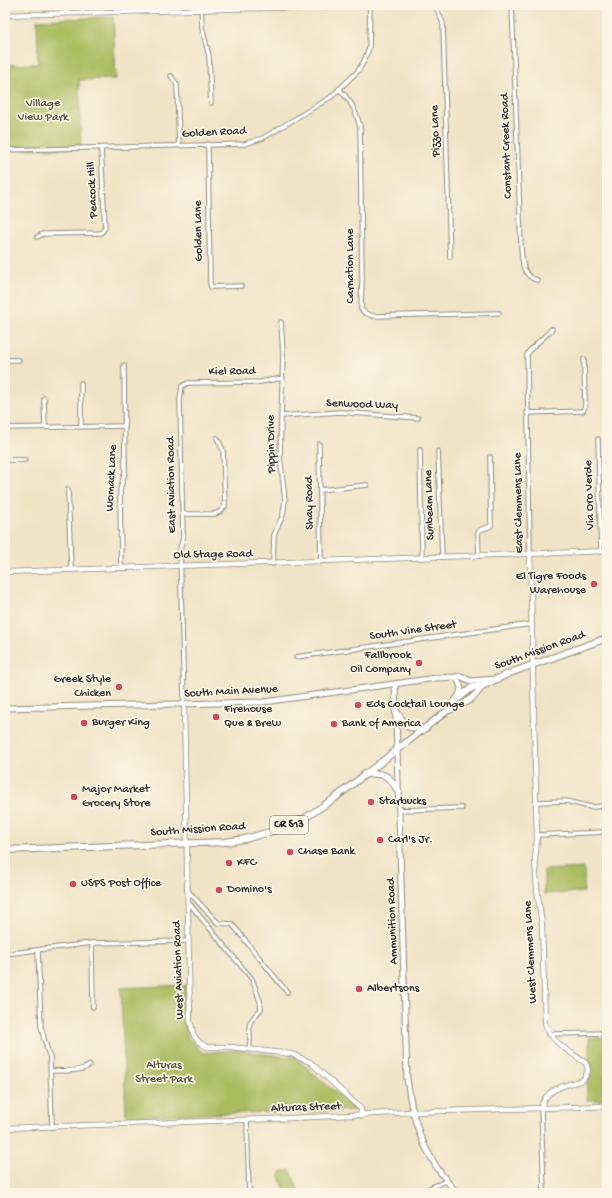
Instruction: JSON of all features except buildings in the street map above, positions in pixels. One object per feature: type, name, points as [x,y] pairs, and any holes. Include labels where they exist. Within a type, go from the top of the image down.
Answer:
[{"type":"main road","name":"South Mission Road","points":[[5,850],[187,844],[232,841],[280,830],[305,818],[335,798],[364,774],[426,728],[448,710],[456,700],[473,687],[482,686],[533,665],[607,638]]},
{"type":"main road","name":"South Main Avenue","points":[[5,708],[264,702],[436,678],[460,676],[471,681],[497,679]]},
{"type":"main road","points":[[456,677],[461,684],[461,689],[456,700]]},
{"type":"main road","name":"Ammunition Road","points":[[395,684],[407,1079],[413,1112],[420,1135],[446,1181],[457,1193]]},
{"type":"main road","name":"South Mission Road","points":[[448,710],[460,706],[478,694],[482,686]]},
{"type":"main road","points":[[396,711],[408,727],[426,728]]},
{"type":"main road","points":[[364,774],[380,774],[389,777],[399,792]]},
{"type":"street","points":[[66,5],[66,13]]},
{"type":"street","points":[[133,5],[134,12]]},
{"type":"street","name":"Golden Road","points":[[5,150],[244,144],[263,138],[331,97],[358,71],[366,56],[370,40],[370,5]]},
{"type":"street","points":[[5,15],[134,12],[202,7],[374,5]]},
{"type":"street","name":"Pizzo Lane","points":[[435,5],[443,23],[450,257]]},
{"type":"street","name":"Constant Creek Road","points":[[512,5],[521,245],[524,270],[528,276],[536,280]]},
{"type":"street","points":[[202,7],[202,28],[209,56],[211,103]]},
{"type":"street","points":[[171,76],[177,85],[179,145]]},
{"type":"street","name":"Carnation Lane","points":[[339,89],[356,111],[360,126],[361,308],[365,313],[373,316],[499,313]]},
{"type":"street","name":"Golden Lane","points":[[208,144],[210,283],[211,287],[241,286]]},
{"type":"street","name":"Peacock Hill","points":[[37,237],[43,234],[101,233],[104,230],[101,148]]},
{"type":"street","name":"Pippin Drive","points":[[273,564],[274,535],[283,515],[285,500],[280,456],[283,378],[281,322]]},
{"type":"street","points":[[552,329],[530,350],[527,355],[527,413],[583,411],[585,406],[584,359]]},
{"type":"street","points":[[5,360],[19,360]]},
{"type":"street","name":"Womack Lane","points":[[121,568],[120,490],[125,472],[124,365]]},
{"type":"street","name":"Kiel Road","points":[[182,386],[188,383],[260,382],[283,378]]},
{"type":"street","points":[[81,383],[81,426]]},
{"type":"street","name":"East Aviation Road","points":[[182,386],[180,400],[183,538],[180,549],[180,565],[184,704]]},
{"type":"street","points":[[44,398],[45,427]]},
{"type":"street","name":"Senwood Way","points":[[281,416],[340,412],[418,418]]},
{"type":"street","name":"East Clemmens Lane","points":[[527,413],[533,665]]},
{"type":"street","points":[[5,428],[125,426]]},
{"type":"street","points":[[183,514],[215,514],[221,512],[225,506],[223,450],[217,438]]},
{"type":"street","name":"Via Oro Verde","points":[[598,439],[601,552]]},
{"type":"street","name":"Shay Road","points":[[319,444],[321,562]]},
{"type":"street","points":[[420,450],[422,558]]},
{"type":"street","name":"Sunbeam Lane","points":[[438,451],[442,557]]},
{"type":"street","points":[[479,556],[478,533],[491,526],[490,457]]},
{"type":"street","points":[[5,460],[25,460]]},
{"type":"street","points":[[320,490],[367,485]]},
{"type":"street","points":[[68,490],[70,570]]},
{"type":"street","name":"Old Stage Road","points":[[5,572],[180,565],[273,564],[607,551]]},
{"type":"street","name":"South Vine Street","points":[[296,657],[532,624]]},
{"type":"street","name":"West Clemmens Lane","points":[[533,665],[537,835],[535,860],[542,925],[544,1023],[549,1034]]},
{"type":"street","name":"West Aviation Road","points":[[184,704],[190,1021],[194,1036],[206,1047],[231,1047],[291,1054],[310,1062],[361,1109],[362,1116]]},
{"type":"street","points":[[536,802],[566,801],[590,807],[607,806]]},
{"type":"street","points":[[400,810],[462,808]]},
{"type":"street","points":[[537,835],[607,832]]},
{"type":"street","points":[[188,890],[218,923],[232,924],[287,992]]},
{"type":"street","points":[[187,901],[252,979],[261,1009],[250,1022],[252,1041],[249,1049]]},
{"type":"street","points":[[5,954],[92,943],[188,941]]},
{"type":"street","points":[[92,943],[93,1007]]},
{"type":"street","points":[[38,950],[41,1026],[50,1058],[52,1127]]},
{"type":"street","points":[[549,1034],[607,1033]]},
{"type":"street","points":[[544,1193],[541,1108],[547,1094],[555,1089],[583,1080],[588,1071],[586,1063],[557,1043],[549,1034]]},
{"type":"street","points":[[51,1071],[80,1070],[85,1069],[90,1065]]},
{"type":"street","name":"Alturas Street","points":[[5,1128],[607,1106]]},
{"type":"street","points":[[247,1120],[249,1193]]},
{"type":"street","points":[[423,1193],[427,1189],[446,1181]]},
{"type":"green space","name":"Village View Park","points":[[113,17],[116,79],[79,80],[81,148],[5,150],[5,65],[38,64],[37,20]]},
{"type":"green space","points":[[584,868],[584,892],[544,894],[544,870]]},
{"type":"green space","name":"Alturas Street Park","points":[[185,985],[187,1037],[203,1053],[235,1050],[296,1058],[356,1110],[126,1116],[121,988]]},
{"type":"green space","points":[[589,1038],[607,1038],[607,1100],[587,1100],[587,1083],[593,1073],[593,1068],[589,1062]]},
{"type":"green space","points":[[291,1170],[299,1193],[286,1193],[280,1176],[281,1172]]},
{"type":"place","name":"El Tigre Foods Warehouse","points":[[594,584]]},
{"type":"place","name":"Fallbrook Oil Company","points":[[419,663]]},
{"type":"place","name":"Greek Style Chicken","points":[[119,687]]},
{"type":"place","name":"Eds Cocktail Lounge","points":[[358,705]]},
{"type":"place","name":"Firehouse Que & Brew","points":[[216,717]]},
{"type":"place","name":"Burger King","points":[[84,723]]},
{"type":"place","name":"Bank of America","points":[[334,724]]},
{"type":"place","name":"Major Market Grocery Store","points":[[74,797]]},
{"type":"place","name":"Starbucks","points":[[371,802]]},
{"type":"place","name":"Carl's Jr.","points":[[380,840]]},
{"type":"place","name":"Chase Bank","points":[[290,852]]},
{"type":"place","name":"KFC","points":[[229,863]]},
{"type":"place","name":"USPS Post Office","points":[[73,884]]},
{"type":"place","name":"Domino's","points":[[219,890]]},
{"type":"place","name":"Albertsons","points":[[359,989]]}]
